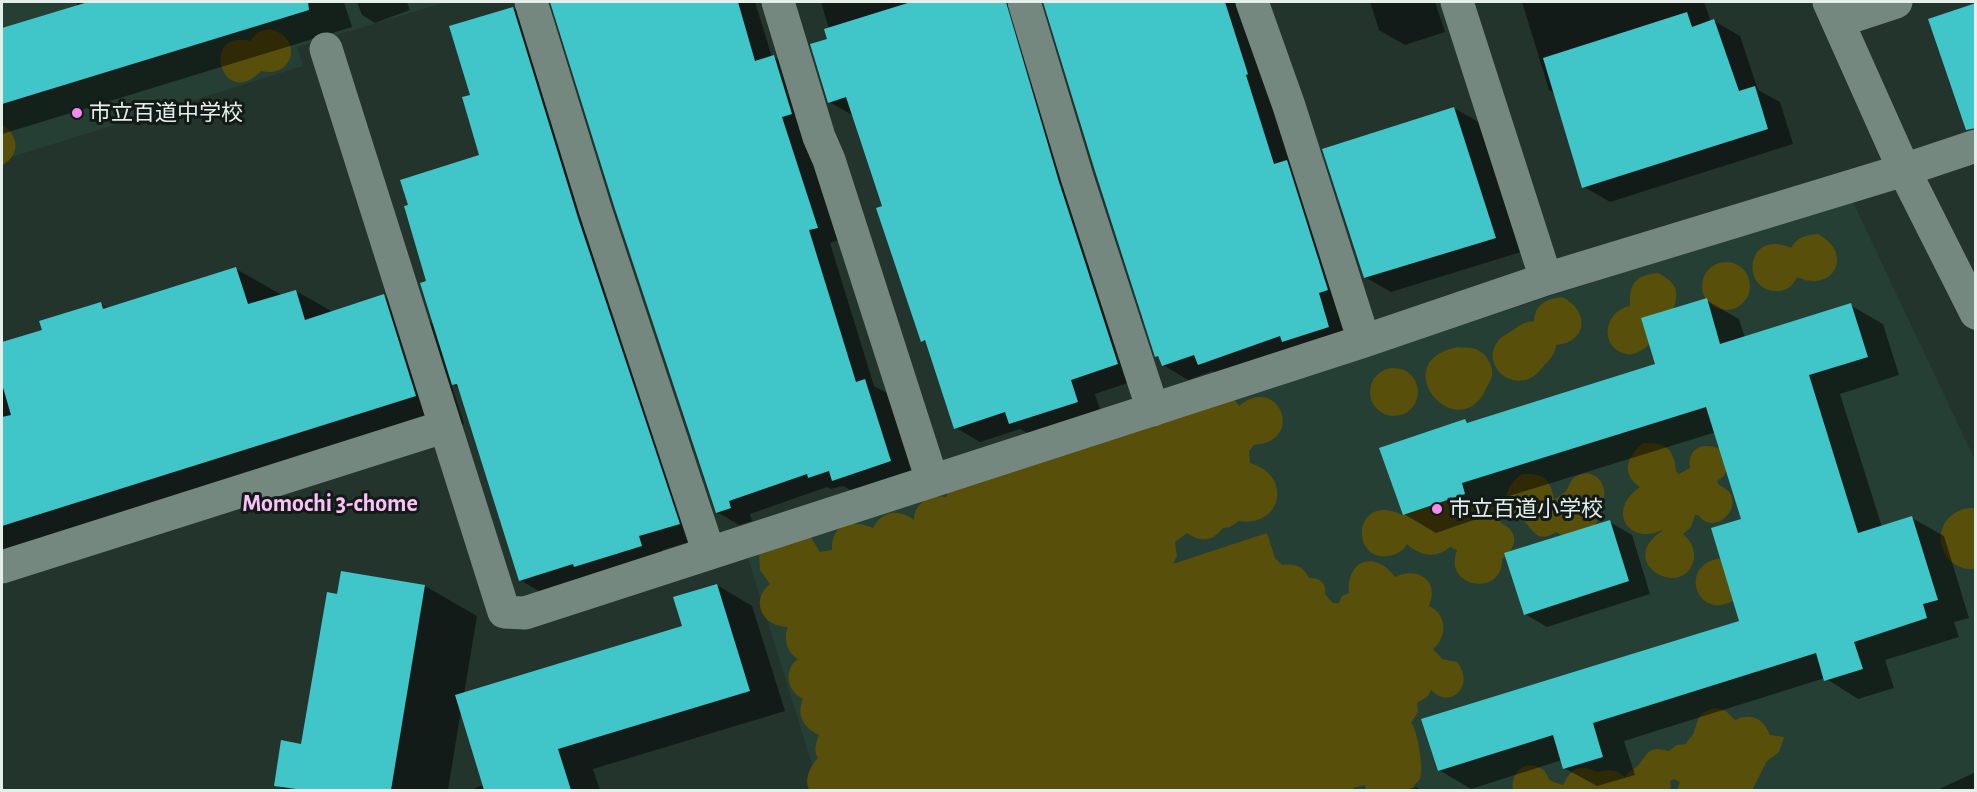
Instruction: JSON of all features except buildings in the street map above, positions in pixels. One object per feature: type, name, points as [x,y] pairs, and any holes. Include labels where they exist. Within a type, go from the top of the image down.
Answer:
[{"type":"street","points":[[531,2],[596,212],[709,553]]},
{"type":"street","points":[[778,2],[819,137],[829,160],[932,480]]},
{"type":"street","points":[[1024,2],[1077,177],[1153,410]]},
{"type":"street","points":[[1252,2],[1289,105],[1364,341]]},
{"type":"street","points":[[1457,2],[1546,279]]},
{"type":"street","points":[[1896,2],[1833,11],[1904,170],[1976,313]]},
{"type":"street","points":[[326,49],[504,612],[525,613],[1364,341],[1546,279],[1976,146]]},
{"type":"street","points":[[2,567],[444,427]]},
{"type":"shaded area","name":"市立百道中学校","points":[[2,2],[446,2],[297,47],[303,66],[2,160]]},
{"type":"shaded area","points":[[269,29],[280,33],[291,47],[288,63],[282,69],[273,72],[261,71],[247,81],[236,82],[227,76],[222,67],[221,56],[225,46],[234,41],[250,41],[258,32]]},
{"type":"shaded area","points":[[2,125],[12,134],[16,145],[12,156],[2,165]]},
{"type":"shaded area","name":"市立百道小学校","points":[[1851,198],[1975,460],[1975,790],[820,790],[748,558]]},
{"type":"shaded area","points":[[1818,234],[1829,242],[1835,252],[1837,261],[1835,269],[1829,276],[1821,280],[1810,281],[1797,277],[1790,286],[1780,291],[1767,289],[1758,283],[1753,273],[1753,263],[1756,253],[1764,246],[1776,244],[1791,248],[1802,237]]},
{"type":"shaded area","points":[[1726,262],[1743,269],[1750,286],[1743,303],[1726,310],[1709,303],[1702,286],[1709,269]]},
{"type":"shaded area","points":[[1658,273],[1672,283],[1676,292],[1676,300],[1668,321],[1661,332],[1644,349],[1635,354],[1626,354],[1617,350],[1611,345],[1608,337],[1610,322],[1621,309],[1630,306],[1632,286],[1635,282],[1644,276]]},
{"type":"shaded area","points":[[1562,297],[1571,303],[1581,318],[1582,325],[1579,332],[1567,343],[1556,345],[1551,358],[1533,377],[1523,381],[1504,376],[1493,361],[1493,351],[1498,341],[1520,325],[1534,321],[1539,306],[1543,303]]},
{"type":"shaded area","points":[[1458,347],[1476,349],[1490,362],[1492,371],[1484,393],[1471,407],[1457,410],[1443,405],[1432,395],[1426,381],[1427,367],[1437,355]]},
{"type":"shaded area","points":[[1389,368],[1399,368],[1411,375],[1418,387],[1418,397],[1411,409],[1399,416],[1389,416],[1374,405],[1370,397],[1370,387],[1381,372]]},
{"type":"shaded area","points":[[1232,396],[1239,406],[1253,398],[1265,398],[1275,403],[1281,412],[1283,422],[1280,433],[1270,441],[1254,445],[1249,451],[1250,463],[1264,470],[1273,479],[1277,489],[1277,500],[1273,509],[1265,517],[1253,521],[1239,521],[1230,527],[1223,528],[1211,538],[1197,538],[1187,533],[1175,542],[1177,556],[1173,564],[1267,533],[1275,558],[1282,565],[1298,566],[1309,578],[1321,582],[1325,587],[1325,594],[1333,603],[1339,603],[1342,596],[1349,593],[1352,572],[1364,562],[1379,563],[1395,577],[1412,573],[1425,578],[1432,589],[1429,606],[1439,614],[1443,626],[1441,638],[1433,649],[1442,659],[1457,662],[1464,679],[1462,687],[1453,696],[1438,696],[1431,690],[1428,696],[1417,703],[1418,712],[1411,723],[1416,734],[1421,759],[1420,779],[1413,786],[1417,790],[1366,790],[1365,785],[1353,788],[1354,790],[809,790],[808,777],[810,769],[818,758],[815,749],[819,735],[809,729],[803,721],[800,711],[803,699],[790,686],[790,669],[798,659],[787,645],[788,627],[772,623],[762,612],[760,598],[770,584],[760,570],[759,554],[810,536],[820,552],[832,550],[835,534],[844,526],[858,524],[873,528],[881,518],[891,513],[902,514],[914,520],[920,504],[929,498],[946,497],[952,482]]},
{"type":"shaded area","points":[[1644,443],[1658,444],[1668,448],[1679,474],[1690,468],[1691,455],[1703,446],[1720,449],[1728,467],[1724,476],[1717,481],[1728,491],[1732,499],[1732,507],[1728,515],[1714,523],[1695,515],[1691,527],[1683,534],[1692,544],[1694,558],[1689,571],[1679,577],[1668,577],[1657,573],[1649,566],[1645,555],[1649,543],[1662,530],[1650,534],[1632,530],[1623,515],[1624,506],[1630,496],[1640,487],[1630,476],[1628,465],[1633,453]]},
{"type":"shaded area","points":[[1522,474],[1541,476],[1545,479],[1551,487],[1554,500],[1566,491],[1571,481],[1577,476],[1591,474],[1597,477],[1604,488],[1604,495],[1597,508],[1598,519],[1593,531],[1569,539],[1556,532],[1545,537],[1534,533],[1525,522],[1514,515],[1507,503],[1506,498],[1510,487]]},
{"type":"shaded area","points":[[1440,496],[1451,503],[1464,502],[1471,505],[1483,502],[1492,505],[1499,513],[1501,523],[1514,535],[1511,550],[1502,559],[1500,571],[1494,579],[1485,583],[1465,580],[1458,573],[1455,563],[1457,550],[1450,547],[1439,553],[1428,554],[1417,551],[1407,544],[1399,552],[1388,556],[1375,555],[1367,548],[1362,528],[1366,519],[1374,512],[1386,510],[1402,515],[1404,509]]},
{"type":"shaded area","points":[[1975,508],[1975,569],[1963,568],[1953,563],[1946,555],[1941,535],[1950,516],[1963,509]]},
{"type":"shaded area","points":[[1724,558],[1738,597],[1724,604],[1712,604],[1703,599],[1697,590],[1696,580],[1699,570],[1709,562]]},
{"type":"shaded area","points":[[1715,708],[1726,711],[1735,720],[1746,717],[1756,718],[1761,721],[1770,735],[1784,737],[1779,752],[1767,761],[1752,790],[1677,790],[1680,782],[1674,779],[1670,781],[1671,790],[1513,790],[1516,773],[1530,765],[1542,769],[1550,780],[1563,785],[1573,771],[1581,768],[1597,772],[1612,770],[1625,777],[1652,750],[1669,751],[1677,745],[1686,744],[1700,716]]},
{"type":"place","name":"市立百道中学校","points":[[77,113]]},
{"type":"place","name":"市立百道小学校","points":[[1437,509]]},
{"type":"district","name":"Momochi 3-chome","points":[[330,504]]}]
